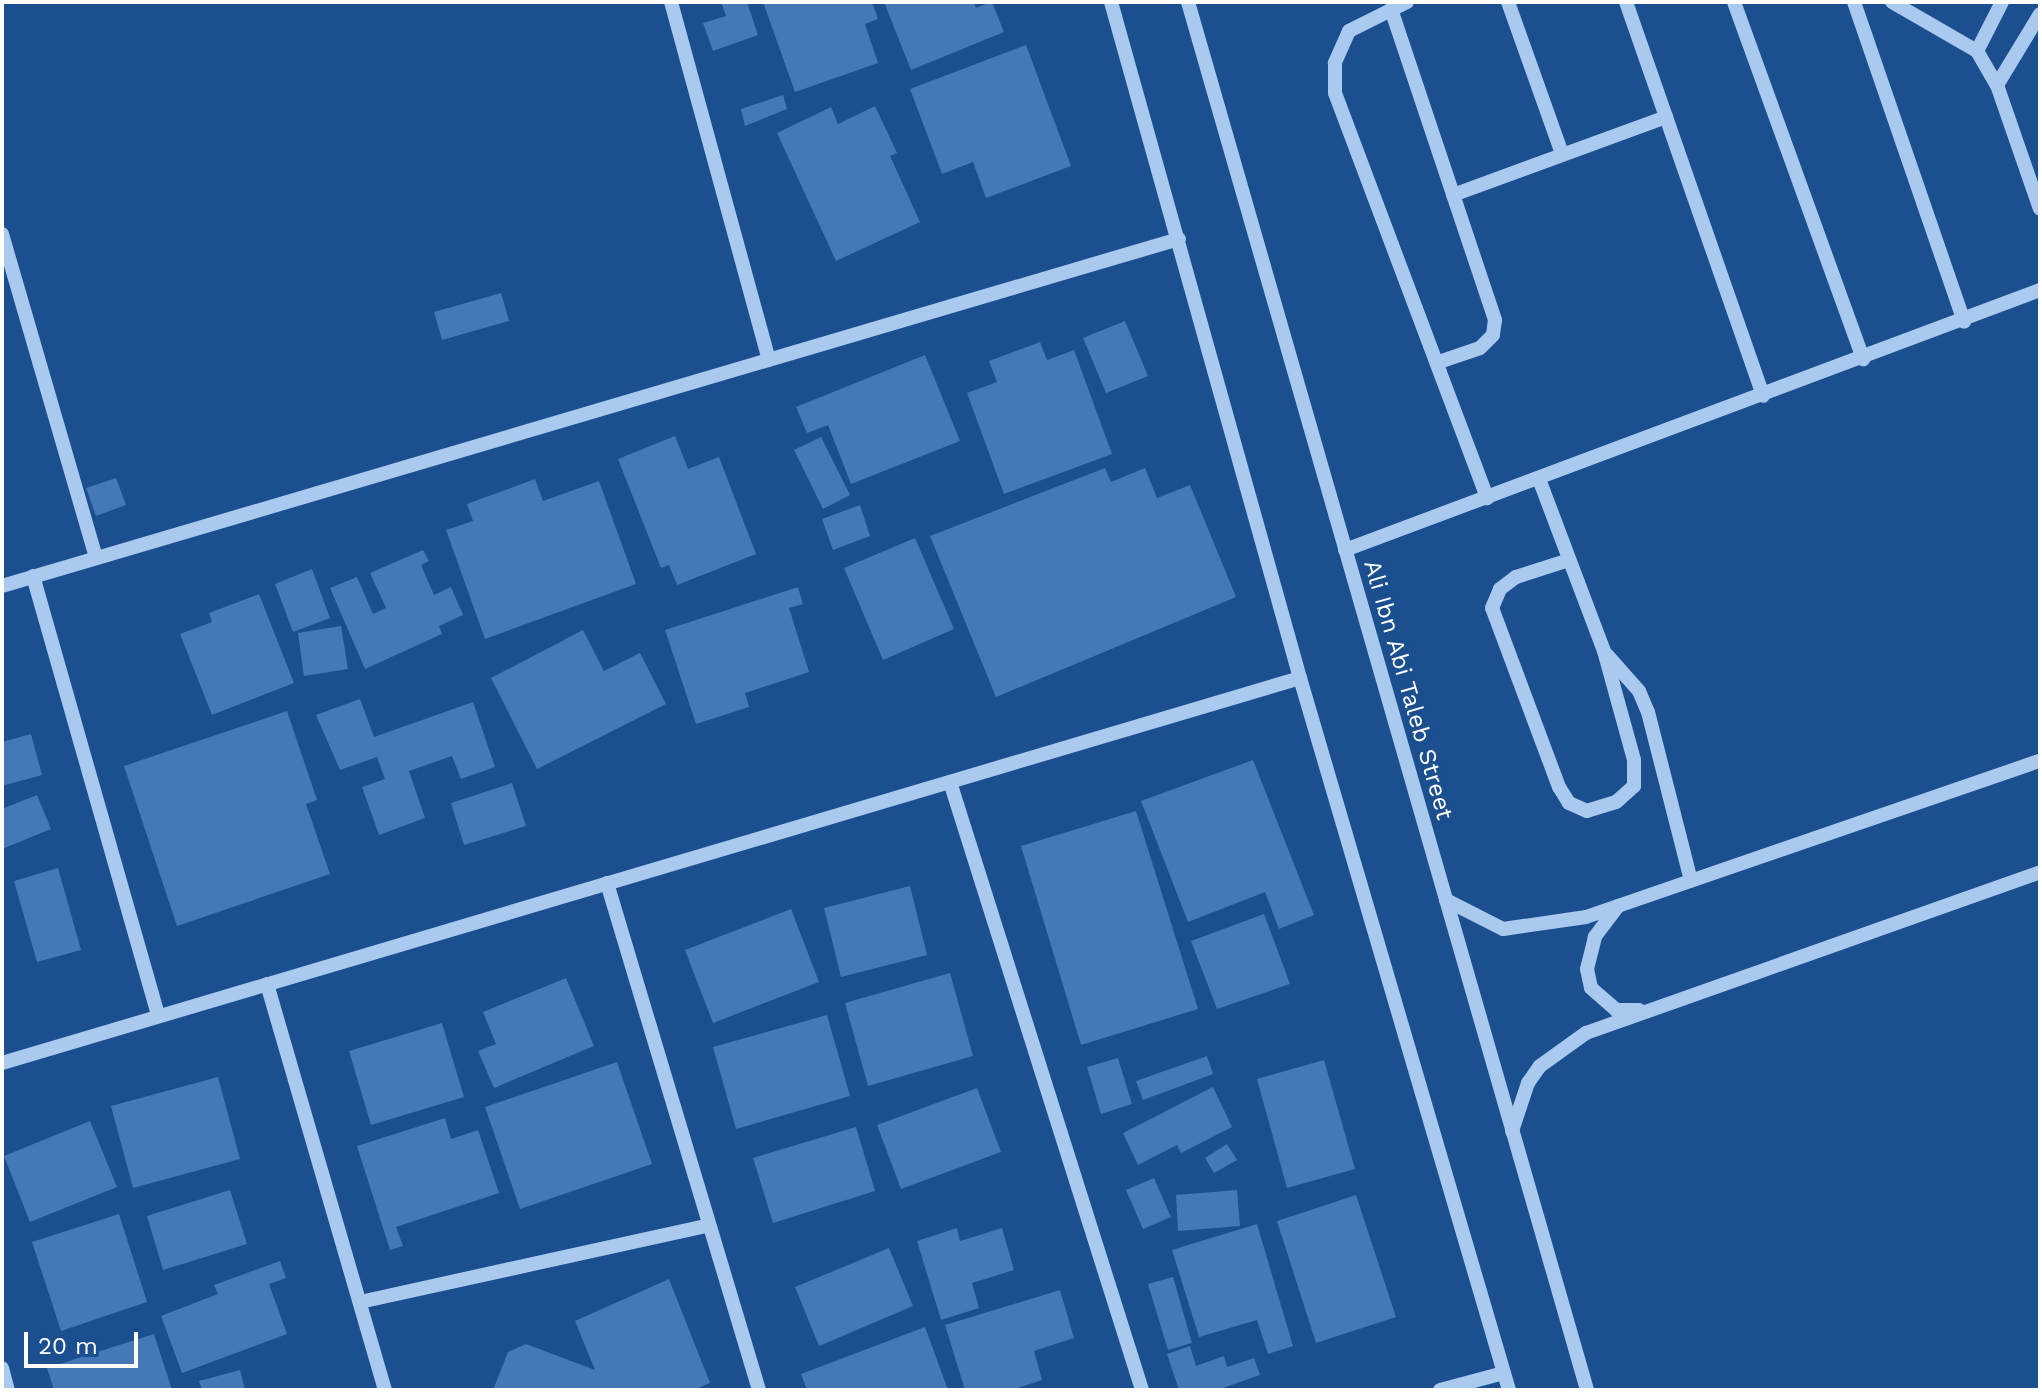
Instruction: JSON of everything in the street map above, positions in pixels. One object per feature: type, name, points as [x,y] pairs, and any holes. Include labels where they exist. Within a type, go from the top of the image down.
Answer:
[{"type":"street","points":[[671,2],[769,360]]},
{"type":"street","points":[[1111,2],[1300,678],[1509,1390]]},
{"type":"street","name":"Ali Ibn Abi Taleb Street","points":[[1188,2],[1587,1390]]},
{"type":"street","points":[[1407,2],[1349,31],[1335,63],[1335,93],[1487,498]]},
{"type":"street","points":[[1508,2],[1562,154]]},
{"type":"street","points":[[1626,2],[1763,396]]},
{"type":"street","points":[[1734,2],[1863,359]]},
{"type":"street","points":[[1854,2],[1964,322]]},
{"type":"street","points":[[1892,2],[1977,51],[1997,85],[2040,209]]},
{"type":"street","points":[[1977,51],[2002,2]]},
{"type":"street","points":[[1391,9],[1495,320],[1493,335],[1480,348],[1436,363]]},
{"type":"street","points":[[1997,85],[2040,14]]},
{"type":"street","points":[[1453,195],[1666,117]]},
{"type":"street","points":[[2,234],[96,558]]},
{"type":"street","points":[[2,586],[1179,239]]},
{"type":"street","points":[[1345,550],[1964,322],[2040,290]]},
{"type":"street","points":[[1539,479],[1566,561],[1604,651],[1634,760],[1634,786],[1616,802],[1587,811],[1569,803],[1559,787],[1492,608],[1500,589],[1516,577],[1566,561]]},
{"type":"street","points":[[33,576],[158,1016]]},
{"type":"street","points":[[1604,651],[1639,691],[1648,712],[1691,881]]},
{"type":"street","points":[[2,1063],[1300,678]]},
{"type":"street","points":[[1446,900],[1503,929],[1535,928],[1618,906],[2040,761]]},
{"type":"street","points":[[950,782],[1142,1390]]},
{"type":"street","points":[[1512,1131],[1528,1083],[1559,1048],[1650,1010],[2040,872]]},
{"type":"street","points":[[607,883],[759,1390]]},
{"type":"street","points":[[1618,906],[1595,937],[1587,969],[1591,988],[1616,1010],[1650,1010]]},
{"type":"street","points":[[267,984],[385,1390]]},
{"type":"street","points":[[360,1302],[709,1225]]},
{"type":"street","points":[[2,1368],[8,1390]]},
{"type":"street","points":[[1440,1390],[1504,1373]]},
{"type":"building","points":[[721,2],[747,2],[758,35],[713,51],[703,23],[726,16]]},
{"type":"building","points":[[763,2],[872,2],[878,19],[865,24],[878,63],[795,92]]},
{"type":"building","points":[[884,2],[974,2],[976,8],[992,2],[1004,32],[911,70]]},
{"type":"building","points":[[1026,45],[1071,166],[986,198],[973,162],[942,174],[910,89]]},
{"type":"building","points":[[783,95],[787,109],[745,126],[741,109]]},
{"type":"building","points":[[875,106],[897,153],[890,156],[920,222],[836,261],[777,133],[831,107],[838,124]]},
{"type":"building","points":[[501,293],[509,321],[442,340],[434,312]]},
{"type":"building","points":[[1125,321],[1148,376],[1106,393],[1083,338]]},
{"type":"building","points":[[1040,342],[1047,360],[1074,350],[1112,454],[1004,494],[967,393],[997,382],[989,361]]},
{"type":"building","points":[[925,355],[960,441],[851,484],[828,425],[807,433],[796,407]]},
{"type":"building","points":[[675,436],[688,469],[719,457],[756,554],[677,585],[669,565],[661,568],[618,459]]},
{"type":"building","points":[[821,437],[850,495],[823,509],[794,450]]},
{"type":"building","points":[[1105,468],[1111,482],[1145,468],[1157,498],[1190,485],[1236,597],[996,697],[930,536]]},
{"type":"building","points":[[116,478],[126,505],[96,516],[86,488]]},
{"type":"building","points":[[535,479],[543,501],[599,481],[636,584],[485,639],[446,530],[473,521],[467,504]]},
{"type":"building","points":[[860,505],[870,536],[833,550],[822,519]]},
{"type":"building","points":[[915,538],[954,629],[883,660],[844,568]]},
{"type":"building","points":[[423,550],[429,561],[421,565],[434,595],[451,587],[463,615],[439,626],[442,634],[365,669],[330,588],[357,577],[373,614],[386,608],[370,573]]},
{"type":"building","points":[[312,569],[330,618],[293,632],[275,584]]},
{"type":"building","points":[[798,587],[803,604],[789,608],[809,672],[745,693],[749,707],[696,724],[665,630]]},
{"type":"building","points":[[259,594],[294,683],[212,715],[180,634],[212,622],[209,613]]},
{"type":"building","points":[[341,626],[348,669],[304,676],[298,633]]},
{"type":"building","points":[[583,630],[604,671],[640,653],[666,704],[537,769],[491,678]]},
{"type":"building","points":[[360,699],[374,737],[473,702],[495,767],[461,779],[452,756],[409,771],[425,818],[379,835],[362,787],[385,779],[377,757],[340,770],[316,715]]},
{"type":"building","points":[[287,711],[317,800],[306,804],[330,874],[177,926],[124,766]]},
{"type":"building","points":[[31,734],[42,775],[2,786],[2,742]]},
{"type":"building","points":[[1253,760],[1314,915],[1279,929],[1265,892],[1188,922],[1141,801]]},
{"type":"building","points":[[512,783],[526,826],[464,845],[451,803]]},
{"type":"building","points":[[37,795],[51,829],[2,849],[2,809]]},
{"type":"building","points":[[1136,811],[1198,1009],[1081,1045],[1021,846]]},
{"type":"building","points":[[58,868],[81,950],[37,962],[14,881]]},
{"type":"building","points":[[910,886],[927,955],[841,977],[824,908]]},
{"type":"building","points":[[791,909],[819,982],[713,1023],[685,950]]},
{"type":"building","points":[[1264,914],[1290,984],[1217,1009],[1191,941]]},
{"type":"building","points":[[950,973],[973,1056],[868,1086],[845,1003]]},
{"type":"building","points":[[566,978],[594,1046],[494,1088],[478,1051],[496,1044],[483,1012]]},
{"type":"building","points":[[827,1015],[850,1096],[736,1129],[713,1047]]},
{"type":"building","points":[[442,1023],[464,1097],[371,1125],[349,1051]]},
{"type":"building","points":[[1207,1056],[1213,1074],[1143,1100],[1136,1081]]},
{"type":"building","points":[[1118,1058],[1132,1104],[1101,1114],[1087,1067]]},
{"type":"building","points":[[1324,1060],[1355,1169],[1287,1188],[1257,1079]]},
{"type":"building","points":[[617,1062],[652,1164],[520,1209],[485,1107]]},
{"type":"building","points":[[218,1077],[240,1159],[133,1188],[111,1106]]},
{"type":"building","points":[[1213,1087],[1232,1127],[1181,1153],[1177,1145],[1138,1165],[1123,1133]]},
{"type":"building","points":[[977,1088],[1001,1152],[901,1189],[877,1125]]},
{"type":"building","points":[[445,1118],[451,1139],[478,1130],[499,1193],[396,1227],[403,1246],[390,1250],[357,1146]]},
{"type":"building","points":[[90,1121],[117,1187],[30,1222],[4,1156]]},
{"type":"building","points":[[856,1127],[875,1191],[773,1223],[753,1158]]},
{"type":"building","points":[[1227,1144],[1237,1160],[1214,1173],[1205,1158]]},
{"type":"building","points":[[1154,1178],[1171,1217],[1143,1229],[1126,1190]]},
{"type":"building","points":[[230,1190],[247,1244],[163,1270],[147,1216]]},
{"type":"building","points":[[1237,1190],[1240,1226],[1178,1231],[1176,1195]]},
{"type":"building","points":[[1356,1195],[1396,1317],[1316,1343],[1277,1221]]},
{"type":"building","points":[[119,1214],[147,1302],[61,1331],[32,1242]]},
{"type":"building","points":[[1257,1224],[1293,1346],[1268,1354],[1257,1320],[1199,1337],[1172,1250]]},
{"type":"building","points":[[957,1228],[960,1241],[1002,1228],[1014,1270],[972,1283],[979,1308],[941,1320],[917,1241]]},
{"type":"building","points":[[889,1248],[913,1306],[819,1346],[795,1287]]},
{"type":"building","points":[[280,1261],[286,1278],[269,1284],[287,1334],[182,1373],[161,1316],[218,1294],[214,1285]]},
{"type":"building","points":[[1173,1277],[1192,1343],[1168,1350],[1148,1284]]},
{"type":"building","points":[[669,1279],[710,1383],[693,1390],[493,1390],[508,1352],[526,1344],[595,1370],[575,1321]]},
{"type":"building","points":[[1060,1290],[1074,1338],[1034,1351],[1042,1380],[1011,1390],[965,1390],[945,1325]]},
{"type":"building","points":[[925,1327],[948,1390],[807,1390],[801,1374]]},
{"type":"building","points":[[154,1334],[172,1390],[54,1390],[47,1368]]},
{"type":"building","points":[[1190,1346],[1196,1366],[1224,1356],[1227,1367],[1254,1358],[1260,1375],[1217,1390],[1179,1390],[1167,1354]]},
{"type":"building","points":[[240,1370],[245,1390],[202,1390],[199,1381]]}]
